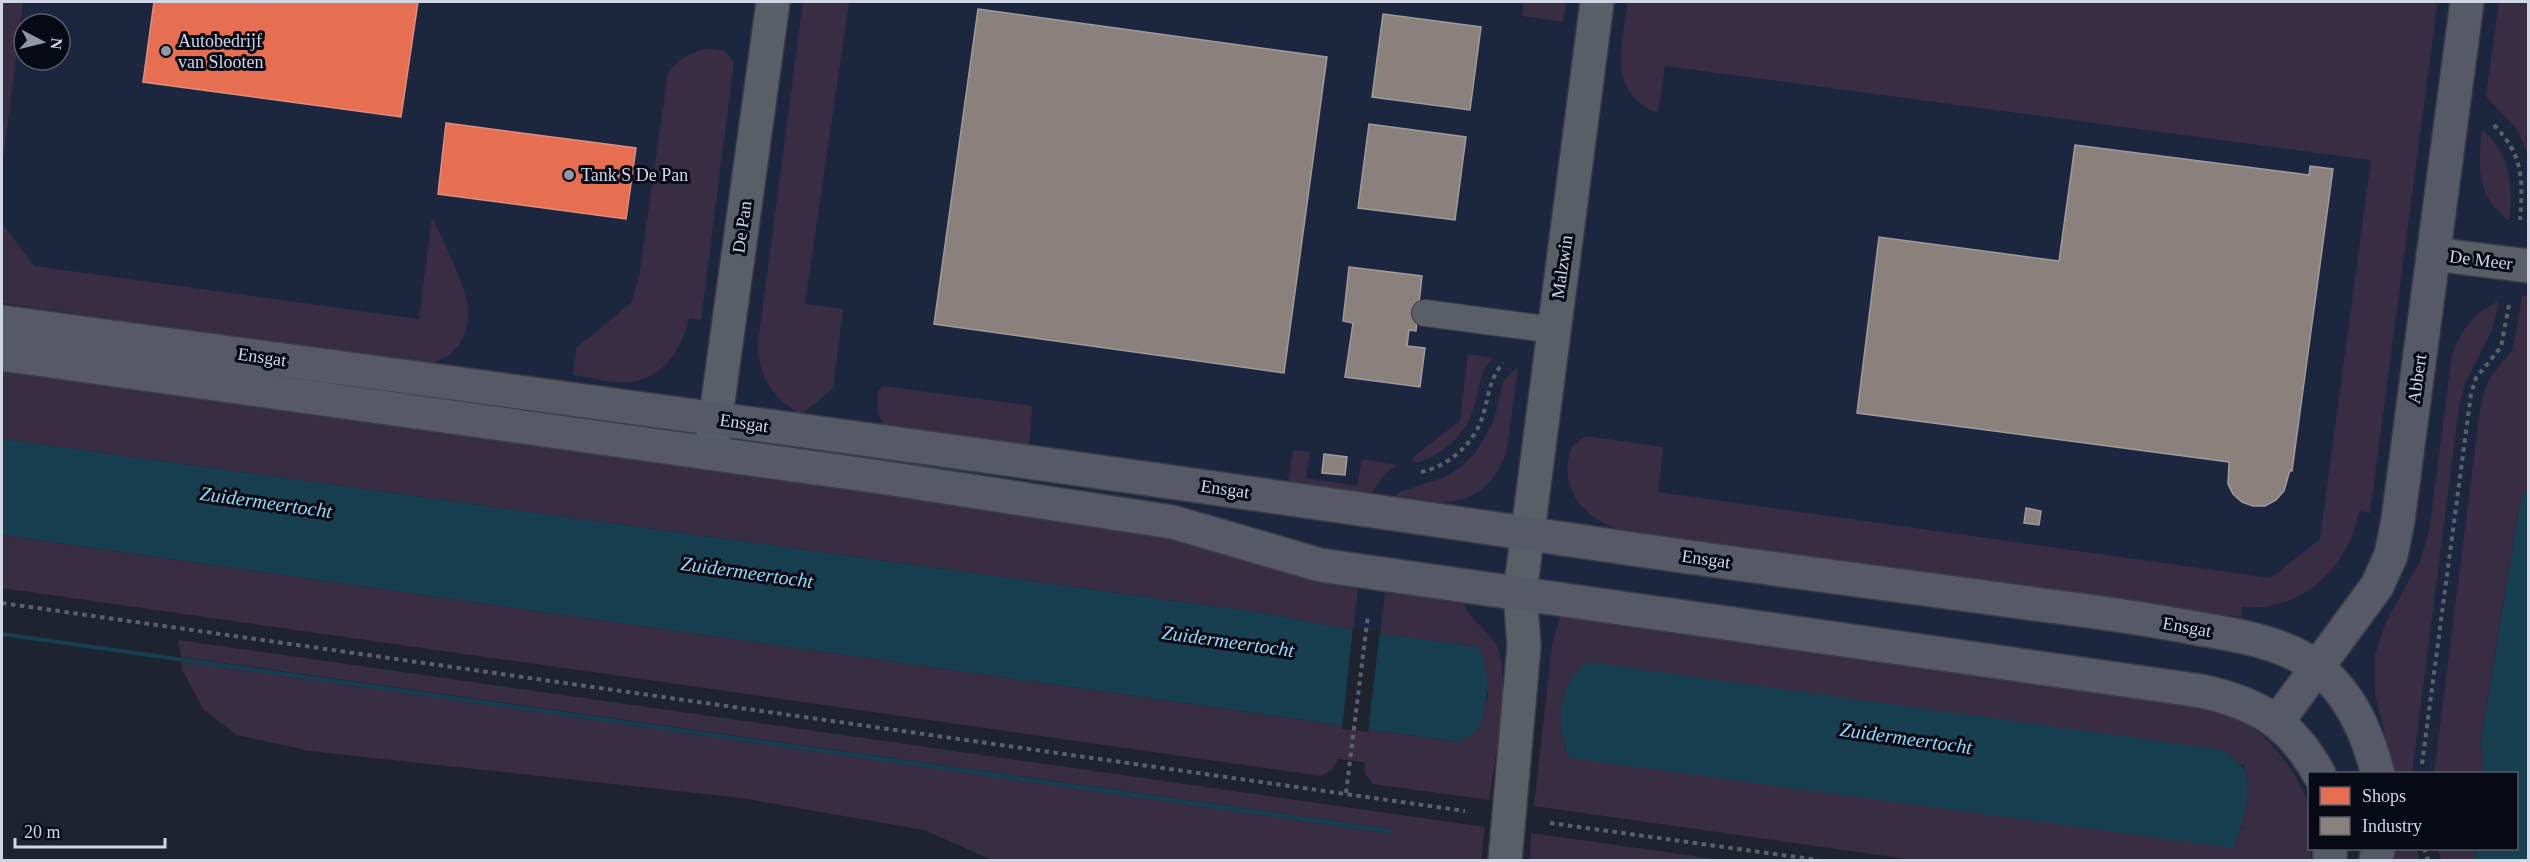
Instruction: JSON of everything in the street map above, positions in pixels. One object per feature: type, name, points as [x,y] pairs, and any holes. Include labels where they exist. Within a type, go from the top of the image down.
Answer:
[{"type":"main road","name":"Abbert","points":[[2277,722],[2377,586],[2391,555],[2398,520],[2467,2]]},
{"type":"main road","name":"Ensgat","points":[[2,322],[1380,511],[2145,619],[2259,641],[2290,651],[2318,667],[2344,694],[2357,713],[2367,734],[2377,772]]},
{"type":"main road","name":"Ensgat","points":[[2,354],[711,452],[1172,522],[1277,555],[1320,565],[2201,691],[2241,701],[2277,722],[2298,740],[2318,772]]},
{"type":"street","name":"De Pan","points":[[711,452],[773,2]]},
{"type":"street","name":"Malzwin","points":[[1506,861],[1524,646],[1520,592],[1597,2]]},
{"type":"street","name":"De Meer","points":[[2433,254],[2529,266]]},
{"type":"lane","points":[[1425,313],[1553,339]]},
{"type":"path","points":[[2491,121],[2506,137],[2518,159],[2522,185],[2519,225]]},
{"type":"path","points":[[2420,772],[2471,394],[2476,378],[2501,347],[2510,299]]},
{"type":"path","points":[[1380,511],[1384,493],[1401,478],[1434,469],[1460,452],[1469,442],[1484,415],[1494,374],[1502,363],[1553,339]]},
{"type":"path","points":[[1346,793],[1372,573]]},
{"type":"path","points":[[2,603],[1818,861]]},
{"type":"shaded area","points":[[2,2],[2528,2],[2528,829],[2518,783],[2518,772],[2308,772],[2308,799],[1164,645],[2,505]]},
{"type":"shaded area","points":[[2,2],[23,2],[22,12],[12,12],[12,72],[14,72],[2,168]]},
{"type":"shaded area","points":[[803,2],[849,2],[805,304],[843,309],[833,389],[802,414],[783,402],[769,386],[761,366],[758,343]]},
{"type":"shaded area","points":[[1524,2],[1566,2],[1563,22],[1522,16]]},
{"type":"shaded area","points":[[1628,2],[2434,2],[2437,6],[2370,513],[2359,511],[2354,532],[2333,568],[2303,594],[2264,607],[2242,607],[2241,617],[1629,533],[1614,528],[1588,513],[1572,490],[1568,477],[1568,462],[1572,446],[1586,436],[1663,447],[1658,492],[2271,578],[2320,539],[2371,160],[1665,66],[1658,113],[1642,104],[1631,93],[1624,80],[1621,51]]},
{"type":"shaded area","points":[[2499,2],[2528,2],[2528,154],[2517,129],[2486,96]]},
{"type":"shaded area","points":[[709,49],[725,51],[734,62],[701,320],[689,318],[682,341],[670,360],[662,369],[641,380],[608,381],[573,375],[576,348],[631,303],[639,277],[668,73],[686,56],[696,51]]},
{"type":"shaded area","points":[[2482,129],[2499,149],[2508,171],[2511,195],[2509,221],[2490,201],[2485,191],[2480,168]]},
{"type":"shaded area","points":[[432,217],[453,262],[467,298],[468,307],[466,329],[458,346],[451,353],[433,362],[422,364],[2,303],[2,223],[34,266],[419,319]]},
{"type":"shaded area","points":[[2522,296],[2528,296],[2528,487],[2520,503],[2480,746],[2483,750],[2483,772],[2434,772],[2480,410],[2485,389],[2492,375],[2513,349]]},
{"type":"shaded area","points":[[2499,301],[2493,328],[2466,381],[2459,407],[2412,772],[2395,772],[2375,694],[2375,655],[2385,624],[2420,561],[2429,532],[2452,355],[2464,330],[2490,306]]},
{"type":"shaded area","points":[[1468,354],[1493,358],[1483,372],[1471,417],[1457,438],[1444,449],[1426,460],[1415,462],[1412,458],[1460,421]]},
{"type":"shaded area","points":[[2,367],[1142,528],[1359,581],[1353,630],[1262,613],[2,439]]},
{"type":"shaded area","points":[[1518,367],[1507,449],[1498,469],[1488,483],[1476,493],[1446,502],[1392,500],[1400,492],[1445,477],[1461,467],[1476,452],[1493,423],[1504,380]]},
{"type":"shaded area","points":[[884,386],[1032,406],[1029,448],[891,430],[882,422],[878,408],[878,391]]},
{"type":"shaded area","points":[[1293,450],[1310,452],[1306,478],[1357,486],[1362,459],[1398,465],[1386,473],[1369,496],[1288,485]]},
{"type":"shaded area","points":[[2,535],[1458,742],[1477,732],[1488,695],[1479,647],[1380,634],[1386,586],[1462,600],[1473,619],[1496,644],[1500,657],[1502,696],[1498,743],[1489,800],[1373,784],[1365,774],[1364,762],[1338,759],[1332,770],[1321,776],[2,588]]},
{"type":"shaded area","points":[[1561,612],[2178,698],[2214,709],[2235,717],[2257,731],[2277,751],[2294,774],[2308,804],[2308,850],[2311,850],[2311,860],[1914,860],[1534,806],[1552,644]],"holes":[[[1561,713],[2243,765],[2248,788],[2241,830],[1565,749]]]},
{"type":"shaded area","points":[[178,640],[1485,827],[1481,860],[992,860],[924,830],[741,798],[310,751],[237,735],[203,709],[183,671],[181,661],[1393,833],[1392,829],[181,657]]},
{"type":"shaded area","points":[[1531,833],[1722,860],[1530,860]]},
{"type":"shaded area","points":[[2391,850],[2417,850],[2419,860],[2391,860]]},
{"type":"shaded area","points":[[2438,850],[2476,850],[2475,860],[2441,860]]},
{"type":"water","name":"Zuidermeertocht","points":[[2,439],[1262,613],[1353,630],[1479,647],[1487,679],[1486,700],[1477,732],[1458,742],[2,535]]},
{"type":"water","points":[[2528,487],[2528,860],[2475,860],[2476,850],[2518,850],[2518,772],[2483,772],[2483,750],[2480,747],[2520,503]]},
{"type":"water","points":[[2,632],[1392,829],[1393,834],[2,636]]},
{"type":"water","name":"Zuidermeertocht","points":[[1587,662],[2223,750],[2246,770],[2248,789],[2245,810],[2233,848],[1570,758],[1561,729],[1561,708],[1566,688]]},
{"type":"pier","points":[[1353,627],[1380,631],[1368,732],[1342,729]]},
{"type":"building: Shops","points":[[154,2],[418,2],[401,117],[143,82]]},
{"type":"building: Shops","points":[[446,123],[636,148],[626,219],[438,194]]},
{"type":"building: Industry","points":[[978,9],[1327,57],[1284,373],[934,324]]},
{"type":"building: Industry","points":[[1383,14],[1481,27],[1470,110],[1372,97]]},
{"type":"building: Industry","points":[[1369,124],[1466,137],[1455,220],[1358,208]]},
{"type":"building: Industry","points":[[2075,145],[2309,175],[2310,166],[2333,169],[2292,471],[2290,470],[2284,491],[2276,500],[2265,506],[2253,506],[2242,502],[2233,494],[2228,484],[2229,462],[1857,413],[1879,237],[2059,261]]},
{"type":"building: Industry","points":[[1349,267],[1422,276],[1416,331],[1409,330],[1407,346],[1425,348],[1420,387],[1345,377],[1353,323],[1343,321]]},
{"type":"building: Industry","points":[[1324,454],[1347,457],[1345,475],[1322,473]]},
{"type":"building: Industry","points":[[2026,508],[2041,511],[2039,525],[2024,523]]},
{"type":"place","name":"Autobedrijf van Slooten","points":[[166,51]]},
{"type":"place","name":"Tank S De Pan","points":[[569,175]]}]
